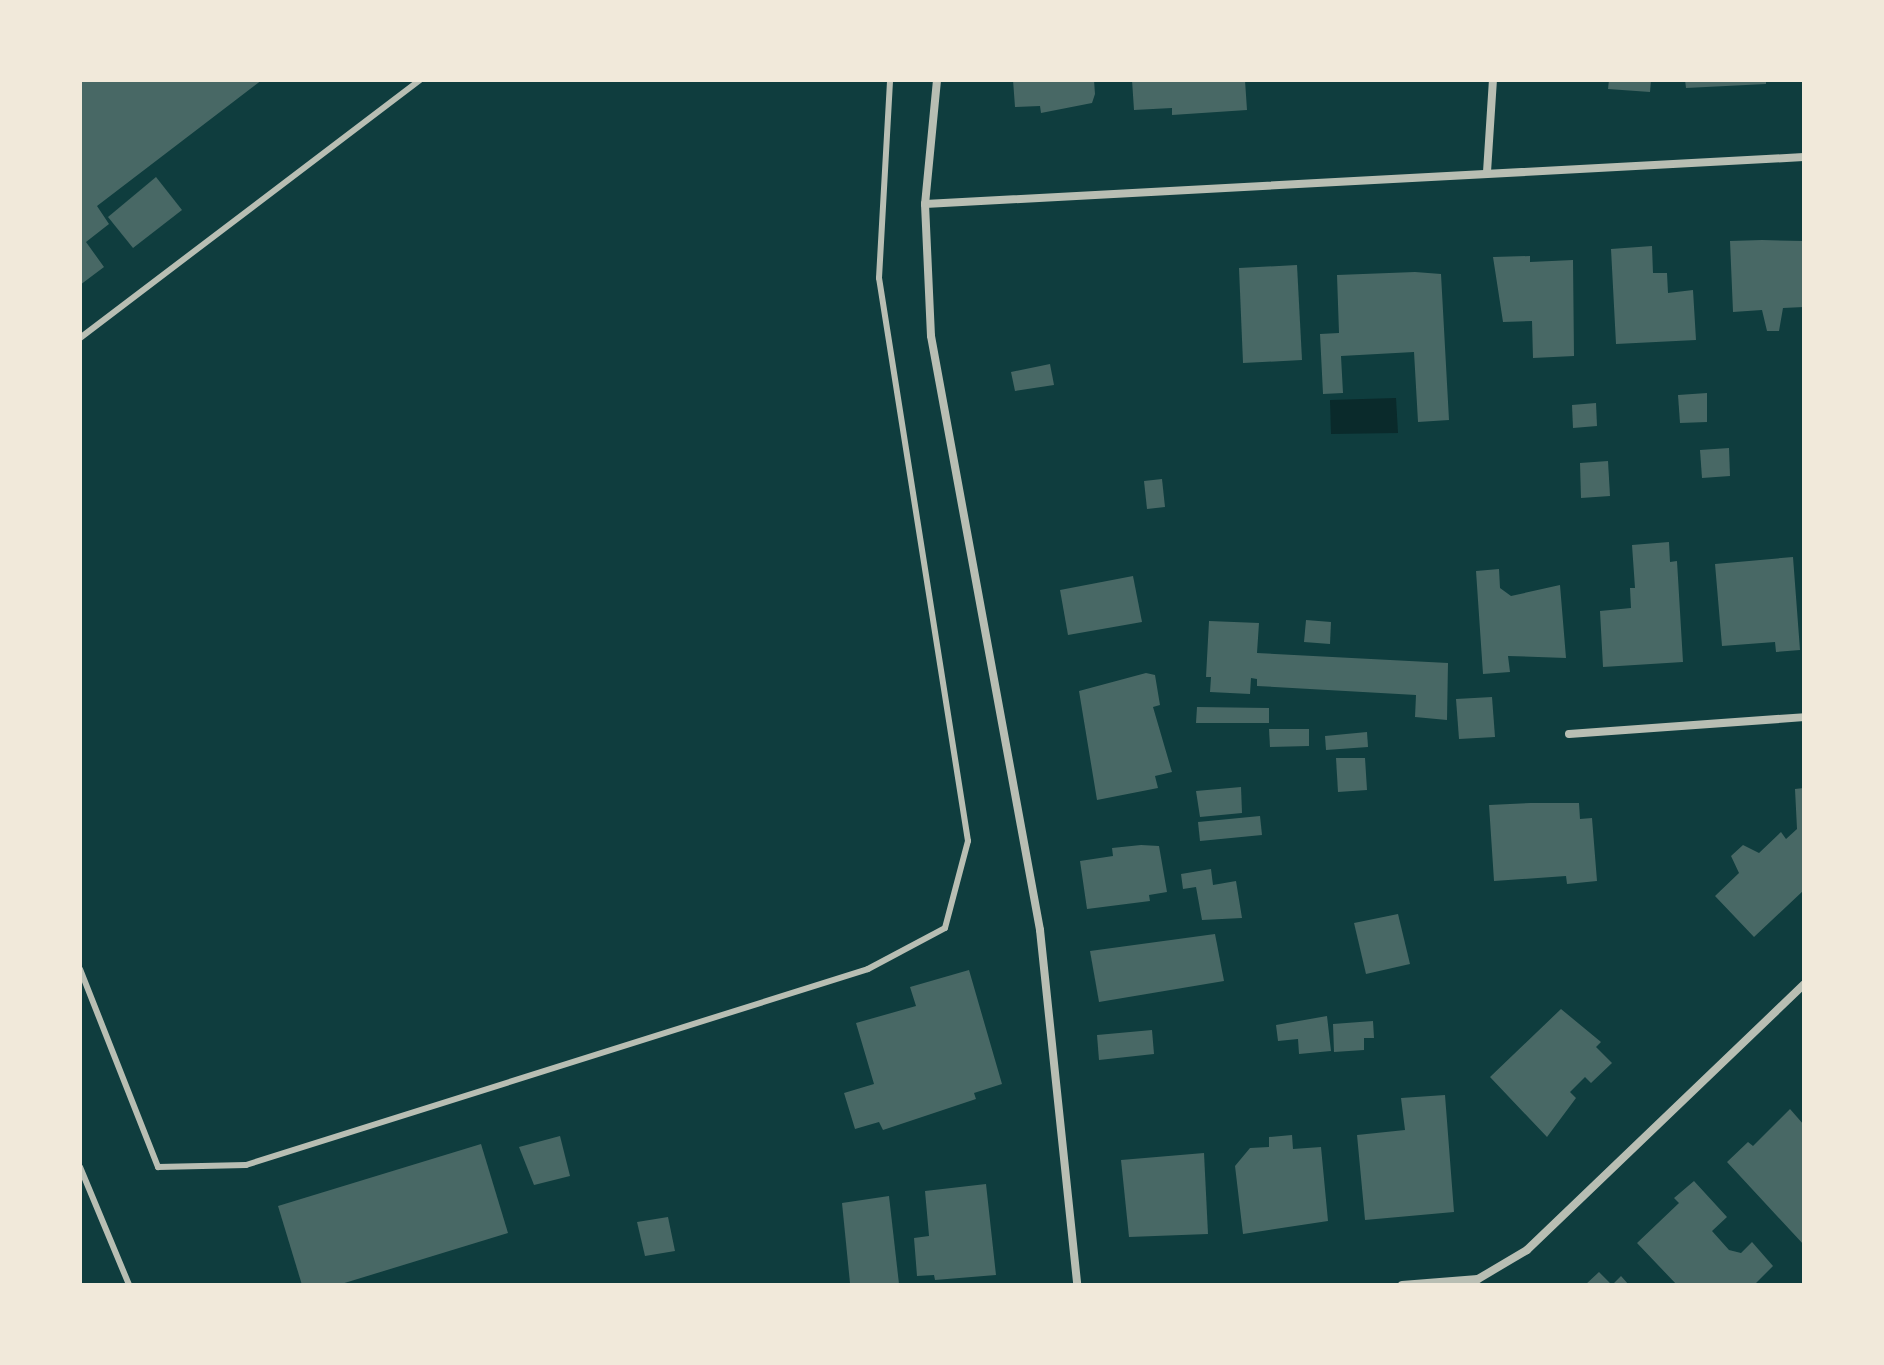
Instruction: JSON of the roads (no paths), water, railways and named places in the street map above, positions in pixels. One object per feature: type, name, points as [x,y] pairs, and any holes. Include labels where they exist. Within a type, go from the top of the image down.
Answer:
[{"type":"street","points":[[937,80],[925,204],[931,336],[1040,930],[1077,1285]]},
{"type":"street","points":[[1487,172],[1493,80]]},
{"type":"street","points":[[925,204],[1804,157]]},
{"type":"street","points":[[1569,734],[1804,717]]},
{"type":"street","points":[[1402,1285],[1478,1279],[1527,1250],[1804,984]]},
{"type":"lane","points":[[80,338],[420,80]]},
{"type":"lane","points":[[80,969],[158,1167],[246,1165],[868,969],[945,928],[968,841],[879,278],[890,80]]},
{"type":"lane","points":[[80,1167],[129,1285]]},
{"type":"water","points":[[1396,398],[1398,433],[1331,434],[1330,400]]}]
